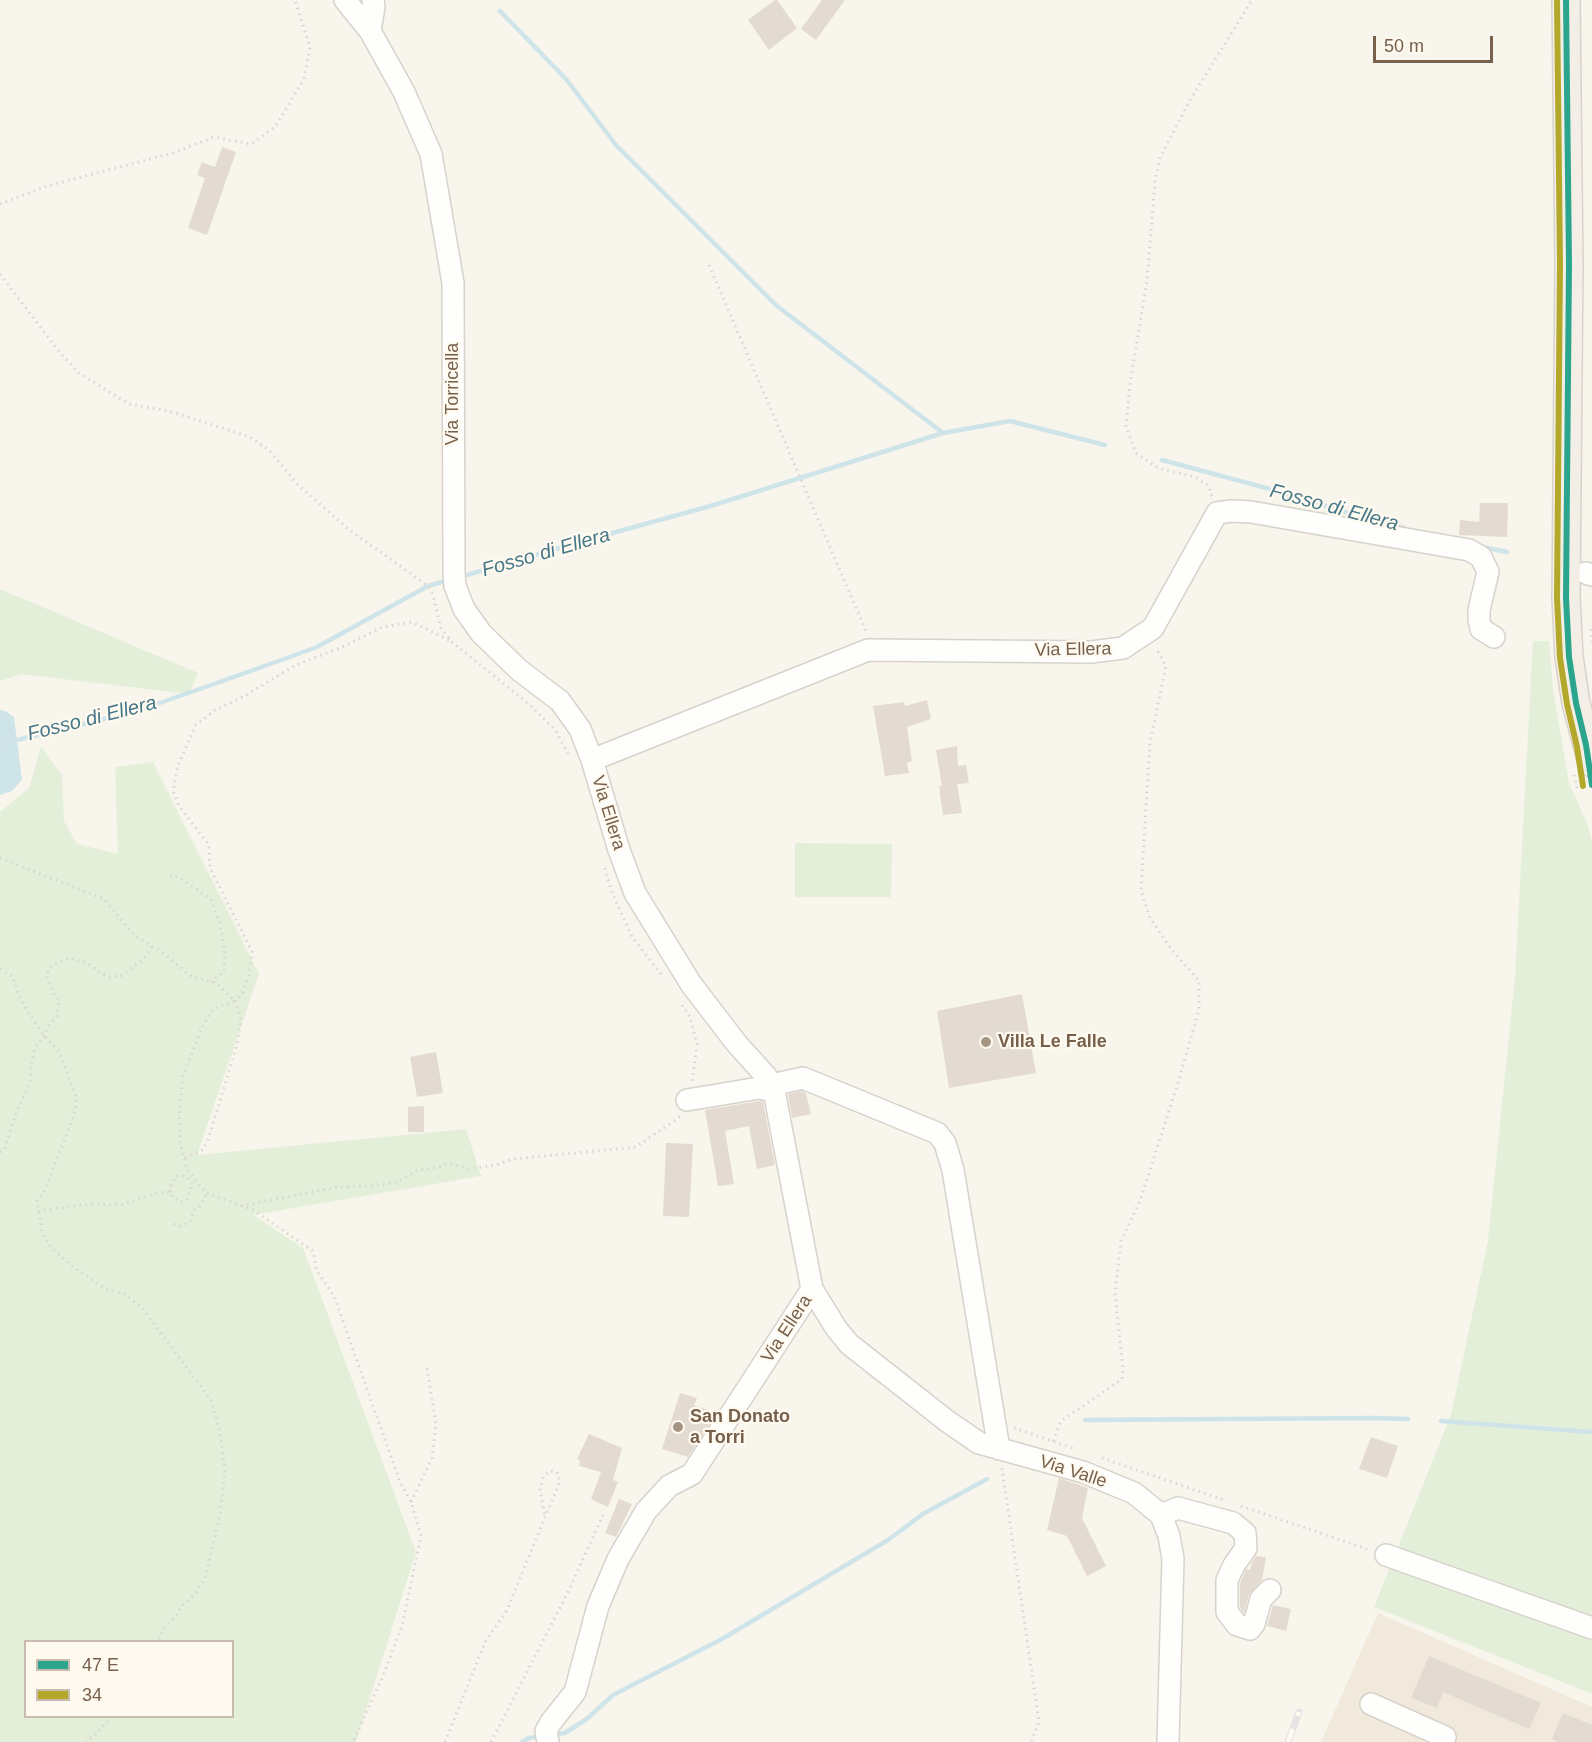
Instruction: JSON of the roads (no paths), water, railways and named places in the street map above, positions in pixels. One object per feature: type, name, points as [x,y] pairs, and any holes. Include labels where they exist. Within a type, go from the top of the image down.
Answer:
[{"type":"main road","points":[[1567,2],[1569,275],[1566,598],[1571,668],[1576,703],[1589,754],[1592,784]]},
{"type":"street","name":"Via Torricella","points":[[345,0],[370,31],[404,92],[431,154],[453,284],[454,580],[464,609],[481,633],[519,670],[560,701],[580,729],[592,760]]},
{"type":"street","points":[[370,31],[373,0]]},
{"type":"street","name":"Via Ellera","points":[[547,1736],[551,1722],[575,1692],[598,1606],[618,1559],[646,1511],[669,1486],[692,1474],[812,1289],[772,1088],[766,1076],[737,1044],[691,984],[635,893],[592,760],[868,650],[1091,651],[1123,648],[1153,628],[1217,513],[1231,511],[1251,512],[1469,550],[1481,557],[1488,572],[1479,610],[1479,620],[1481,629],[1494,637]]},
{"type":"street","points":[[687,1100],[759,1088],[772,1088],[803,1078],[937,1133],[945,1143],[953,1170],[999,1449]]},
{"type":"street","name":"Via Valle","points":[[812,1289],[836,1328],[849,1344],[979,1443],[1083,1472],[1134,1493],[1161,1515]]},
{"type":"street","points":[[1168,1742],[1173,1559],[1169,1536],[1161,1515],[1178,1508],[1233,1523],[1245,1533],[1246,1548],[1227,1580],[1227,1612],[1237,1625],[1250,1629],[1254,1624],[1261,1599],[1270,1590]]},
{"type":"street","points":[[1377,1552],[1592,1628]]},
{"type":"street","points":[[1371,1704],[1449,1740]]},
{"type":"waterway","points":[[500,11],[566,79],[616,145],[777,306],[943,433]]},
{"type":"waterway","name":"Fosso di Ellera","points":[[460,577],[714,505],[943,433],[1010,421],[1105,445]]},
{"type":"waterway","name":"Fosso di Ellera","points":[[1162,460],[1404,528]]},
{"type":"waterway","name":"Fosso di Ellera","points":[[1483,547],[1507,552]]},
{"type":"waterway","name":"Fosso di Ellera","points":[[0,742],[17,740],[137,711],[248,672],[317,647],[428,586],[449,580]]},
{"type":"waterway","points":[[1085,1420],[1408,1419]]},
{"type":"waterway","points":[[1441,1421],[1592,1432]]},
{"type":"waterway","points":[[554,1734],[565,1733],[588,1718],[613,1695],[722,1639],[888,1540],[923,1514],[987,1479]]},
{"type":"waterway","points":[[522,1742],[529,1738],[542,1736]]},
{"type":"railway","points":[[1288,1742],[1299,1712]]},
{"type":"place","name":"Villa Le Falle","points":[[986,1042]]},
{"type":"place","name":"San Donato a Torri","points":[[678,1427]]}]
